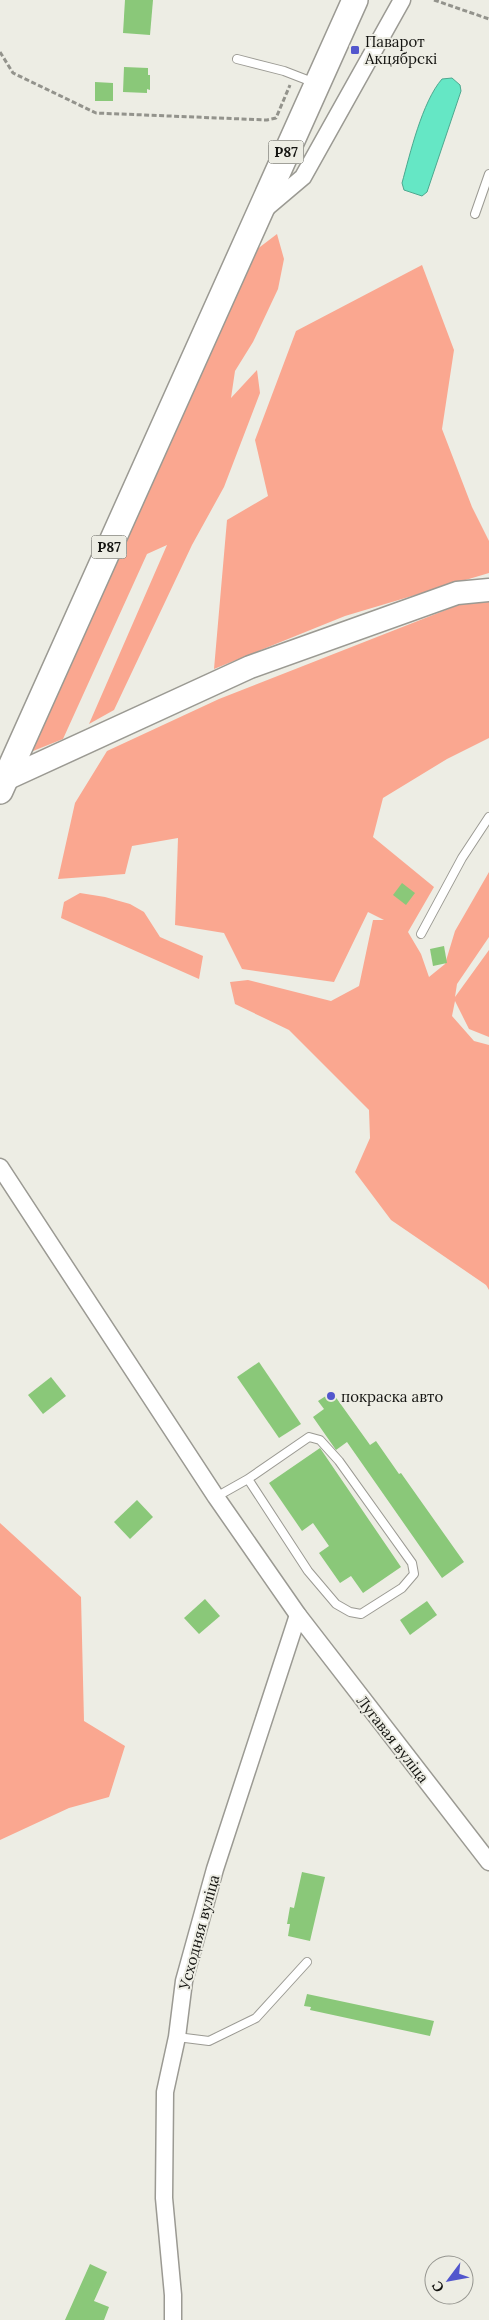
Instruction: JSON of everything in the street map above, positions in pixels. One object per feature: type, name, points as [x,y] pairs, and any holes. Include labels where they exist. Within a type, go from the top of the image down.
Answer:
[{"type":"main road","name":"Р87","points":[[3,785],[354,0]]},
{"type":"street","points":[[259,215],[303,177],[402,0]]},
{"type":"street","points":[[3,785],[250,667],[457,593],[489,590]]},
{"type":"street","name":"Лугавая вуліца","points":[[0,1167],[216,1497],[298,1615],[489,1862]]},
{"type":"street","name":"Усходняя вуліца","points":[[173,2320],[173,2295],[164,2198],[165,2092],[177,2037],[184,1981],[215,1869],[298,1615]]},
{"type":"lane","points":[[237,59],[294,75],[317,84]]},
{"type":"lane","points":[[475,214],[489,174]]},
{"type":"lane","points":[[421,934],[462,858],[489,817]]},
{"type":"lane","points":[[216,1497],[248,1479],[308,1437],[320,1440],[339,1461],[412,1563],[414,1574],[402,1588],[361,1614],[350,1612],[336,1604],[308,1571],[248,1479]]},
{"type":"lane","points":[[177,2037],[209,2041],[256,2018],[307,1962]]},
{"type":"path","points":[[434,0],[489,19]]},
{"type":"path","points":[[0,52],[13,73],[96,113],[267,120],[276,118],[294,75]]},
{"type":"shaded area","points":[[452,78],[460,85],[461,91],[427,192],[422,196],[404,190],[402,183],[428,101],[442,79]]},
{"type":"shaded area","points":[[277,234],[284,259],[278,289],[253,342],[235,371],[231,398],[257,370],[260,393],[224,487],[192,545],[114,710],[89,724],[167,545],[147,554],[63,739],[23,755],[256,250]]},
{"type":"shaded area","points":[[422,265],[454,350],[442,429],[472,507],[489,541],[489,573],[345,616],[214,669],[227,520],[268,496],[255,440],[296,331]]},
{"type":"shaded area","points":[[489,602],[489,738],[447,759],[383,798],[373,837],[434,887],[408,932],[421,954],[429,977],[445,964],[455,931],[489,872],[489,937],[457,984],[455,997],[489,950],[489,1037],[469,1029],[455,1001],[452,1016],[474,1041],[489,1045],[489,1290],[486,1285],[391,1220],[355,1172],[370,1138],[369,1110],[289,1030],[235,1004],[230,982],[248,980],[331,1001],[359,986],[373,920],[384,920],[368,912],[334,982],[242,969],[224,933],[175,925],[178,838],[132,846],[125,874],[58,879],[75,803],[107,751],[219,699],[461,604]]},
{"type":"shaded area","points":[[80,893],[130,904],[144,912],[160,937],[203,956],[199,979],[61,918],[64,902]]},
{"type":"shaded area","points":[[0,1523],[81,1597],[84,1721],[125,1746],[109,1797],[69,1808],[0,1840]]},
{"type":"building","points":[[125,0],[153,0],[150,35],[123,33]]},
{"type":"building","points":[[124,67],[148,68],[150,90],[147,89],[147,93],[123,92]]},
{"type":"building","points":[[95,82],[113,83],[113,101],[95,101]]},
{"type":"building","points":[[402,883],[415,893],[406,905],[393,895]]},
{"type":"building","points":[[444,946],[447,963],[433,966],[430,949]]},
{"type":"building","points":[[259,1362],[301,1424],[279,1438],[237,1377]]},
{"type":"building","points":[[51,1377],[66,1396],[43,1414],[28,1395]]},
{"type":"building","points":[[332,1392],[370,1445],[376,1441],[399,1474],[401,1473],[464,1562],[442,1578],[347,1442],[336,1450],[313,1417],[324,1409],[318,1401]]},
{"type":"building","points":[[320,1448],[401,1567],[363,1593],[351,1576],[340,1583],[319,1553],[329,1546],[313,1523],[302,1531],[269,1483]]},
{"type":"building","points":[[137,1500],[153,1517],[130,1539],[114,1522]]},
{"type":"building","points":[[205,1599],[220,1616],[199,1634],[184,1618]]},
{"type":"building","points":[[427,1601],[437,1615],[410,1635],[400,1620]]},
{"type":"building","points":[[302,1872],[325,1877],[310,1941],[288,1936],[290,1924],[287,1924],[290,1907],[294,1908]]},
{"type":"building","points":[[307,1994],[434,2021],[430,2036],[310,2010],[311,2007],[304,2006]]},
{"type":"building","points":[[90,2264],[107,2272],[94,2301],[109,2307],[104,2320],[65,2320]]},
{"type":"place","name":"Паварот Акцябрскі","points":[[355,50]]},
{"type":"place","name":"покраска авто","points":[[331,1396]]}]
